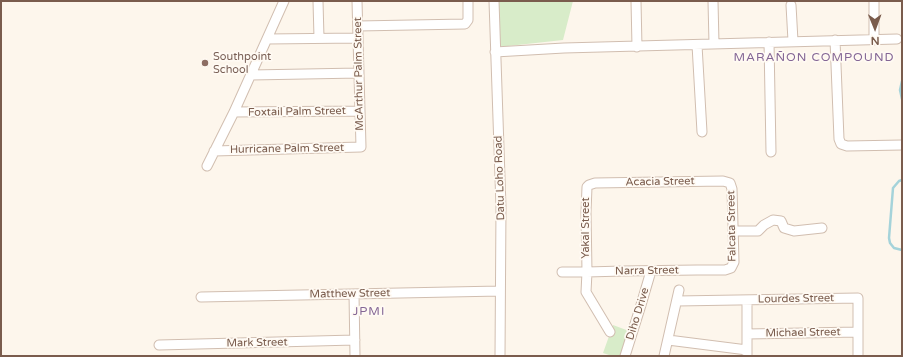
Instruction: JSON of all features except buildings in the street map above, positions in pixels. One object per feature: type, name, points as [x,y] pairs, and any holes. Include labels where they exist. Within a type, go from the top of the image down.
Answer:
[{"type":"street","points":[[207,166],[234,112],[284,1]]},
{"type":"street","points":[[318,1],[319,38]]},
{"type":"street","name":"McArthur Palm Street","points":[[357,1],[361,147]]},
{"type":"street","points":[[358,26],[462,24],[467,22],[468,1]]},
{"type":"street","name":"Datu Loho Road","points":[[494,1],[501,207],[500,356]]},
{"type":"street","points":[[636,1],[637,47]]},
{"type":"street","points":[[713,1],[714,44]]},
{"type":"street","points":[[874,1],[874,40]]},
{"type":"street","points":[[791,5],[793,41]]},
{"type":"street","points":[[267,39],[358,38]]},
{"type":"street","points":[[495,52],[564,48],[897,39]]},
{"type":"street","points":[[835,40],[839,139],[841,144],[847,146],[902,145]]},
{"type":"street","points":[[769,42],[771,152]]},
{"type":"street","points":[[697,44],[702,132]]},
{"type":"street","points":[[251,75],[359,73]]},
{"type":"street","name":"Foxtail Palm Street","points":[[234,112],[360,111]]},
{"type":"street","name":"Hurricane Palm Street","points":[[214,151],[361,147]]},
{"type":"street","name":"Acacia Street","points":[[589,185],[595,183],[723,181],[730,183]]},
{"type":"street","name":"Falcata Street","points":[[730,183],[732,189],[734,262],[731,268]]},
{"type":"street","name":"Yakal Street","points":[[589,185],[586,190],[586,292],[610,332]]},
{"type":"street","points":[[733,231],[758,231],[764,225],[773,220],[781,221],[784,228],[794,231],[822,228]]},
{"type":"street","name":"Narra Street","points":[[562,272],[725,270],[731,268]]},
{"type":"street","name":"Diho Drive","points":[[625,356],[650,271]]},
{"type":"street","name":"Matthew Street","points":[[201,297],[500,290]]},
{"type":"street","points":[[664,356],[679,290]]},
{"type":"street","points":[[354,294],[355,356]]},
{"type":"street","name":"Lourdes Street","points":[[677,301],[858,298],[858,356]]},
{"type":"street","points":[[668,340],[748,353],[747,300]]},
{"type":"street","name":"Michael Street","points":[[748,334],[858,332]]},
{"type":"street","name":"Mark Street","points":[[159,345],[355,340]]},
{"type":"green space","points":[[499,1],[573,1],[563,40],[499,47]]},
{"type":"green space","points":[[613,325],[629,331],[620,356],[612,356],[603,353]]},
{"type":"waterway","points":[[902,81],[900,90],[902,99]]},
{"type":"waterway","points":[[902,180],[899,181],[893,188],[889,238],[890,243],[894,248],[902,250]]},
{"type":"place","name":"Southpoint School","points":[[205,63]]},
{"type":"district","name":"MARAÑON COMPOUND","points":[[814,58]]},
{"type":"district","name":"JPMI","points":[[369,312]]}]
